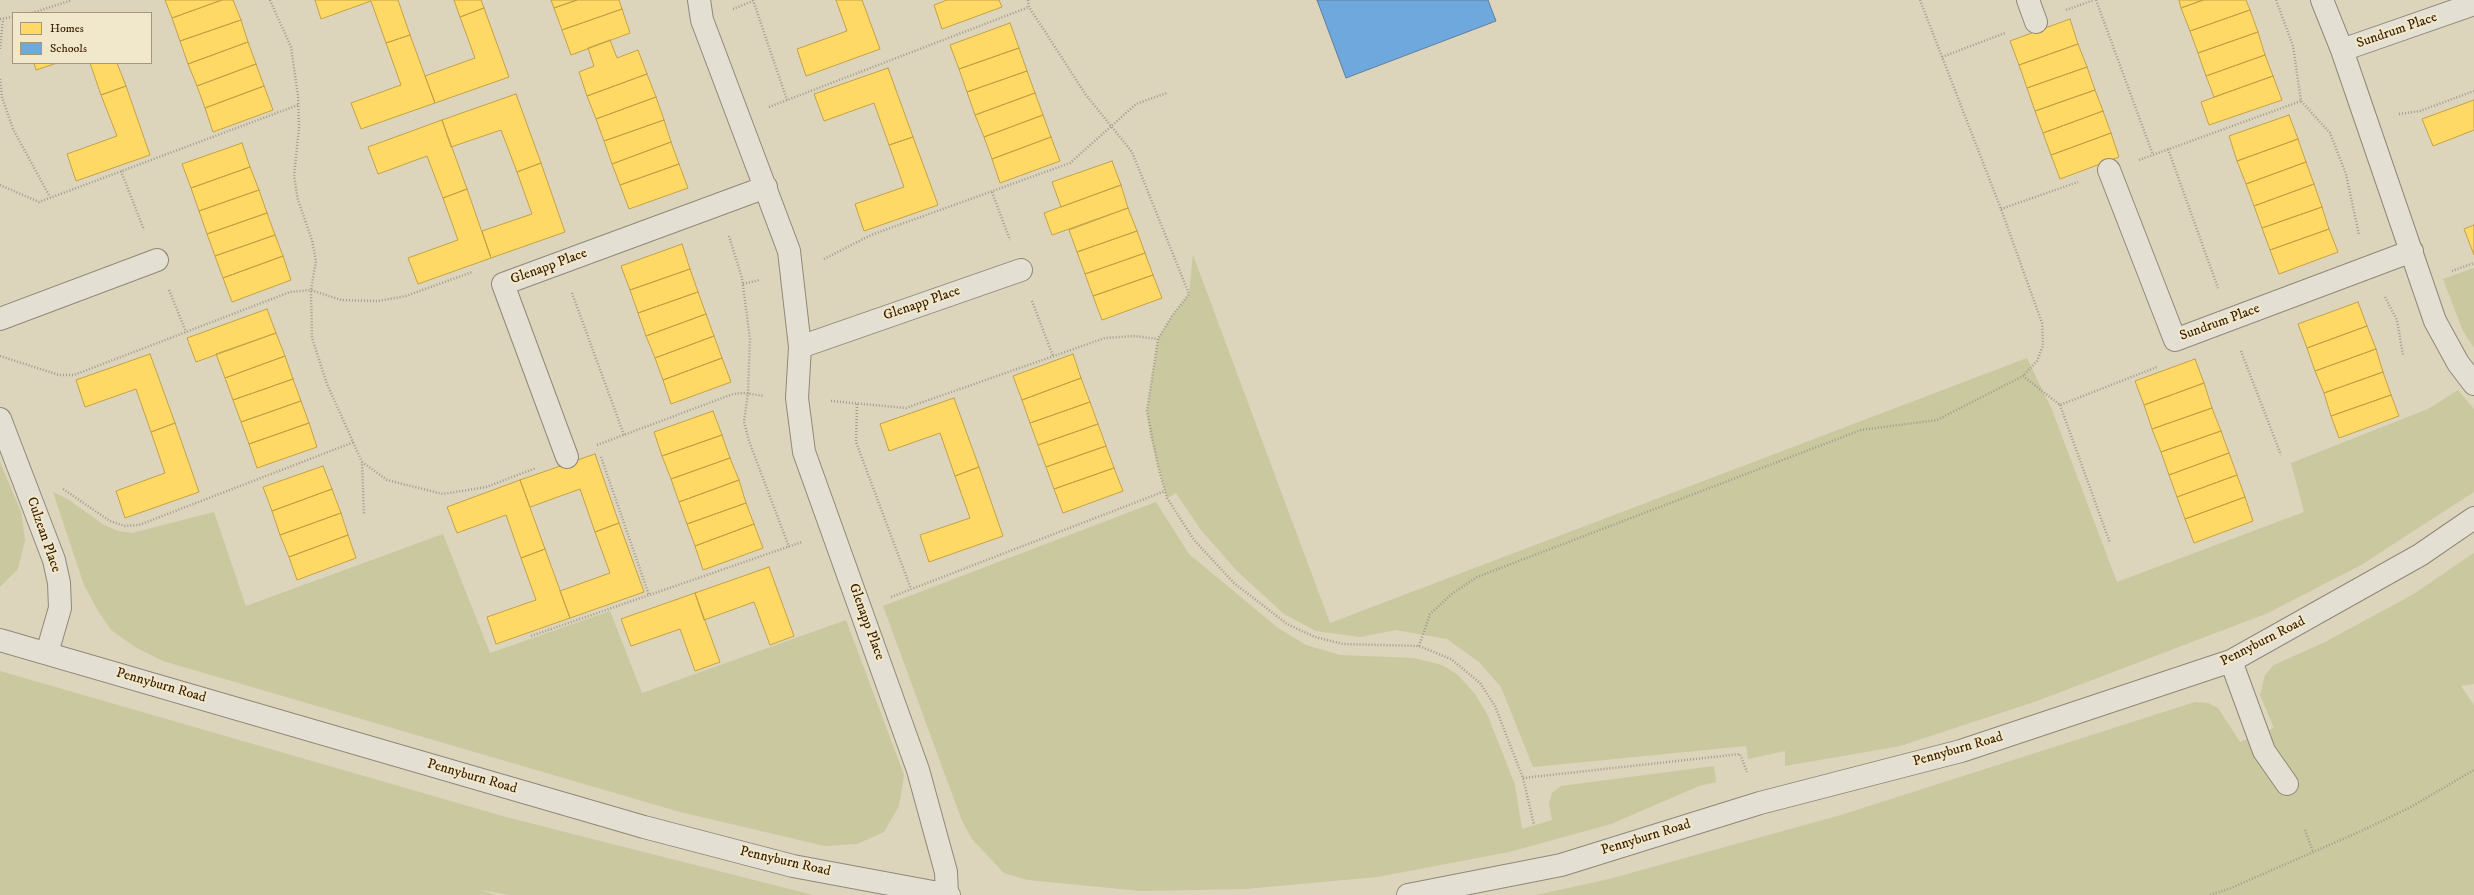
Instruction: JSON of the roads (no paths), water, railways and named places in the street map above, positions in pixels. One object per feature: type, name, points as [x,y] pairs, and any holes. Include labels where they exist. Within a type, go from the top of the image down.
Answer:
[{"type":"street","name":"Glenapp Place","points":[[699,0],[702,20],[740,117],[789,250],[800,347],[797,398],[804,452],[918,770],[946,872],[948,895]]},
{"type":"street","points":[[2028,0],[2036,22]]},
{"type":"street","name":"Sundrum Place","points":[[2322,0],[2342,50],[2435,321],[2458,364],[2474,384]]},
{"type":"street","name":"Sundrum Place","points":[[2342,50],[2474,4]]},
{"type":"street","name":"Sundrum Place","points":[[2109,170],[2175,340],[2412,251]]},
{"type":"street","name":"Glenapp Place","points":[[567,457],[504,284],[766,186]]},
{"type":"street","points":[[0,319],[156,260]]},
{"type":"street","name":"Glenapp Place","points":[[800,347],[1021,270]]},
{"type":"street","name":"Culzean Place","points":[[0,419],[54,560],[59,582],[60,608],[47,653]]},
{"type":"street","name":"Pennyburn Road","points":[[1408,895],[1561,865],[1760,802],[1962,751],[2231,661],[2420,555],[2474,518]]},
{"type":"street","name":"Pennyburn Road","points":[[0,640],[644,827],[793,866],[948,895]]},
{"type":"street","points":[[2231,661],[2264,751],[2287,784]]}]
